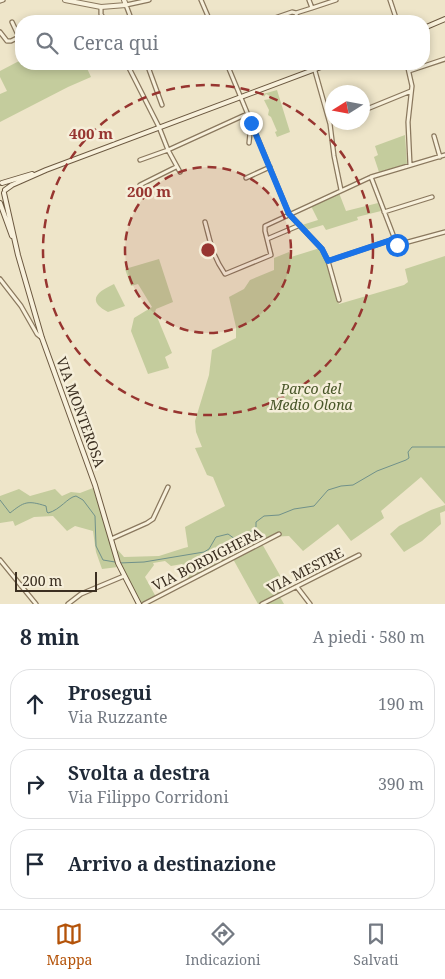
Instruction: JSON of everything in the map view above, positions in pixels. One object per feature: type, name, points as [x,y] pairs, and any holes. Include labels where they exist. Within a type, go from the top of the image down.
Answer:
[{"type":"main road","points":[[65,0],[101,7],[126,5],[124,0]]},
{"type":"main road","points":[[430,25],[445,19]]},
{"type":"main road","points":[[1,182],[46,170],[312,70]]},
{"type":"main road","points":[[3,193],[46,170]]},
{"type":"main road","name":"VIA MONTEROSA","points":[[1,182],[18,255],[42,338],[95,485],[120,568],[139,604]]},
{"type":"main road","name":"VIA MONTEROSA","points":[[0,203],[18,255]]},
{"type":"street","points":[[130,15],[126,5],[149,0]]},
{"type":"street","points":[[200,0],[207,15]]},
{"type":"street","points":[[309,0],[312,8]]},
{"type":"street","points":[[283,15],[292,12],[296,13],[336,0]]},
{"type":"street","points":[[390,0],[395,15]]},
{"type":"street","points":[[101,7],[102,15]]},
{"type":"street","points":[[12,22],[15,28]]},
{"type":"street","points":[[0,32],[7,41],[15,39]]},
{"type":"street","points":[[430,64],[445,59]]},
{"type":"street","points":[[130,70],[180,172]]},
{"type":"street","points":[[149,70],[162,105]]},
{"type":"street","points":[[229,70],[289,214],[322,249],[328,261],[339,300]]},
{"type":"street","points":[[315,70],[325,101]]},
{"type":"street","points":[[410,165],[408,122],[411,91],[409,72],[415,70]]},
{"type":"street","points":[[370,108],[411,91]]},
{"type":"street","points":[[140,160],[168,150],[247,114]]},
{"type":"street","points":[[249,142],[249,127],[251,123]]},
{"type":"street","points":[[332,130],[334,156],[341,190]]},
{"type":"street","points":[[434,136],[440,157]]},
{"type":"street","points":[[205,222],[216,260],[225,274],[271,255],[265,226],[371,176],[445,155]]},
{"type":"street","points":[[140,186],[176,167]]},
{"type":"street","points":[[246,178],[270,167]]},
{"type":"street","points":[[371,176],[397,245],[445,232]]},
{"type":"street","points":[[384,212],[432,197]]},
{"type":"street","points":[[267,239],[300,225]]},
{"type":"street","points":[[328,261],[394,239]]},
{"type":"street","points":[[0,280],[21,306],[37,334],[42,338]]},
{"type":"street","points":[[111,539],[147,523],[153,518],[168,487]]},
{"type":"street","name":"VIA BORDIGHERA","points":[[144,604],[279,534]]},
{"type":"street","name":"VIA MESTRE","points":[[262,604],[359,556]]},
{"type":"street","points":[[0,560],[36,604]]},
{"type":"street","points":[[68,604],[81,594],[124,576]]},
{"type":"street","points":[[297,587],[310,604]]},
{"type":"green space","points":[[15,63],[15,70],[88,70],[91,77],[0,122],[0,94],[7,91],[0,77],[0,71]]},
{"type":"green space","points":[[277,90],[290,132],[277,137],[275,132],[277,131],[271,117],[268,115],[269,110],[264,100],[270,99],[270,96],[266,94],[264,97],[263,94]]},
{"type":"green space","points":[[405,135],[407,164],[379,172],[374,157],[378,155],[375,146]]},
{"type":"green space","points":[[339,193],[346,211],[378,203],[381,211],[357,217],[358,220],[326,230],[323,225],[306,230],[302,225],[318,220],[311,206]]},
{"type":"green space","name":"Parco del Medio Olona","points":[[320,248],[326,259],[339,304],[404,285],[408,282],[405,269],[445,256],[445,504],[421,477],[381,511],[384,518],[351,541],[338,524],[303,551],[289,536],[269,537],[261,542],[290,593],[280,597],[284,604],[258,604],[233,559],[212,572],[189,582],[182,564],[171,566],[165,561],[153,563],[154,565],[145,577],[156,597],[141,604],[125,575],[116,548],[124,557],[159,556],[188,547],[185,527],[225,506],[213,477],[207,475],[195,448],[202,447],[196,432],[195,421],[209,375],[212,350],[236,338],[236,327],[229,297],[244,289],[250,280],[274,270],[274,258],[289,252],[291,257]]},
{"type":"green space","points":[[159,259],[173,302],[156,309],[155,312],[172,353],[165,357],[169,368],[148,374],[131,331],[134,318],[152,307],[138,284],[131,286],[125,269]]},
{"type":"green space","points":[[114,284],[125,306],[108,312],[97,304],[96,300],[99,293]]},
{"type":"green space","points":[[93,488],[118,567],[102,569],[96,552],[93,531],[75,526],[67,531],[53,516],[34,517],[15,526],[13,521],[0,523],[0,496],[19,489],[30,496],[55,489],[62,496],[71,492],[80,493]]},
{"type":"green space","points":[[445,505],[445,511],[440,513],[441,524],[422,541],[404,552],[390,534],[399,526]]},
{"type":"waterway","points":[[119,563],[144,562],[204,552],[209,549],[216,537],[228,534],[235,539],[248,534],[256,527],[256,522],[264,516],[279,515],[294,509],[314,506],[328,490],[353,485],[377,471],[406,460],[409,458],[408,452],[412,447],[445,447]]},
{"type":"waterway","points":[[0,500],[10,513],[26,503],[46,506],[48,513],[76,496],[83,500],[95,516],[96,546],[103,560],[115,562]]},
{"type":"route","points":[[251,123],[289,214],[322,249],[328,261],[394,239],[397,245]]}]
